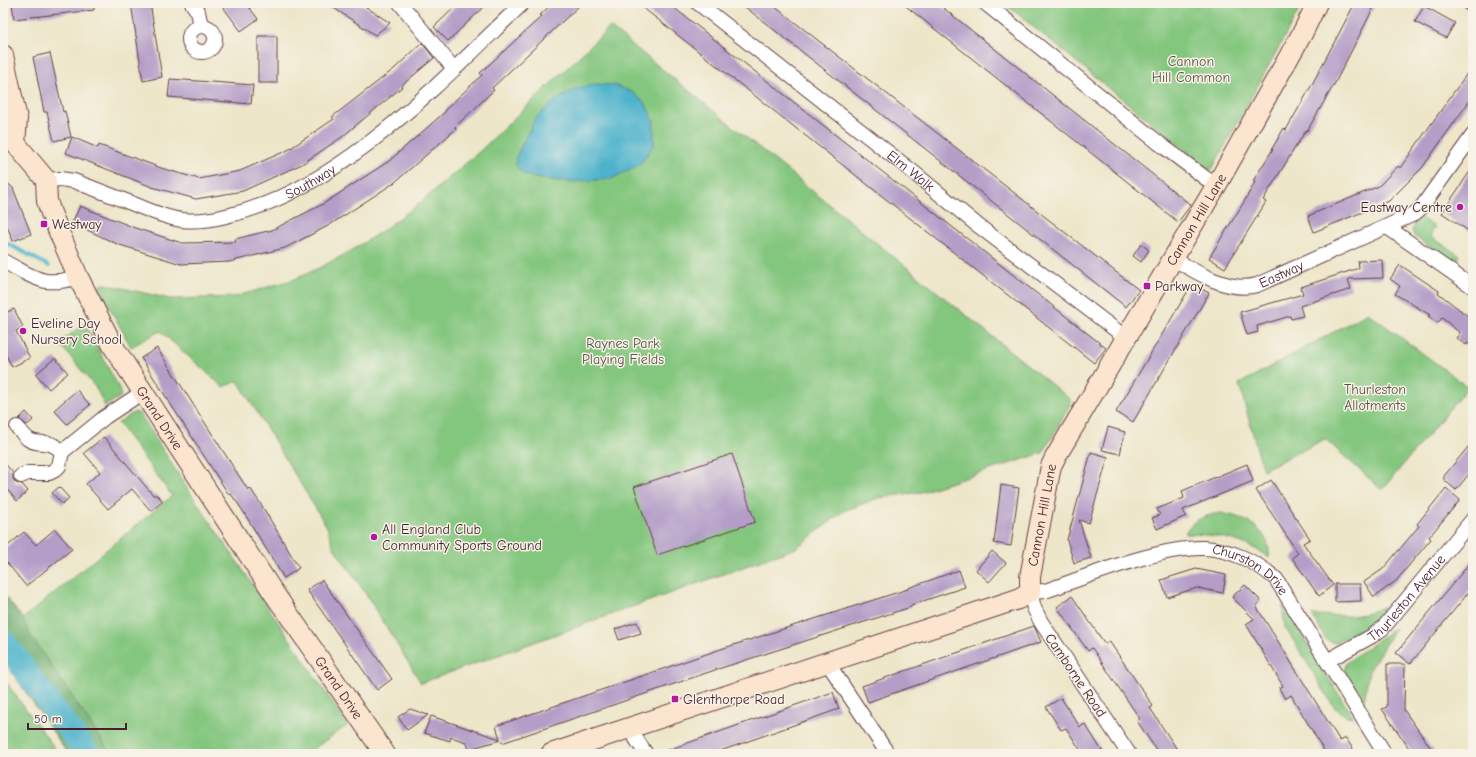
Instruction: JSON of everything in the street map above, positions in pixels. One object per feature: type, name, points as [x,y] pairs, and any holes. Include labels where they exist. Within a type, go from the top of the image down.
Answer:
[{"type":"street","points":[[192,3],[198,12],[201,26]]},
{"type":"street","points":[[400,3],[454,69]]},
{"type":"street","name":"Southway","points":[[46,180],[60,179],[74,181],[164,216],[182,220],[212,219],[266,205],[309,183],[374,140],[454,69],[523,3]]},
{"type":"street","name":"Elm Walk","points":[[698,3],[901,162],[976,224],[1125,337]]},
{"type":"street","points":[[985,3],[1160,144],[1216,186]]},
{"type":"street","name":"Cannon Hill Lane","points":[[1030,592],[1030,578],[1051,466],[1125,337],[1174,259],[1216,186],[1303,32],[1317,3]]},
{"type":"street","points":[[1469,3],[1473,6]]},
{"type":"street","points":[[3,55],[17,118],[9,144],[46,180]]},
{"type":"street","name":"Eastway","points":[[1174,259],[1204,275],[1230,285],[1249,288],[1404,220],[1421,208],[1473,135]]},
{"type":"street","name":"Grand Drive","points":[[46,180],[49,207],[78,277],[113,346],[273,592],[385,754]]},
{"type":"street","points":[[1387,227],[1473,287]]},
{"type":"street","points":[[3,261],[39,280],[48,282],[56,283],[78,277]]},
{"type":"street","points":[[21,476],[28,472],[49,472],[55,470],[59,466],[62,452],[105,417],[143,392]]},
{"type":"street","points":[[17,427],[28,439],[37,442],[49,442],[62,452]]},
{"type":"street","name":"Thurleston Avenue","points":[[1327,661],[1372,636],[1382,628],[1473,519]]},
{"type":"street","name":"Churston Drive","points":[[1030,592],[1045,591],[1141,559],[1187,548],[1206,548],[1222,551],[1252,562],[1276,580],[1385,754]]},
{"type":"street","points":[[551,754],[1018,599],[1030,592]]},
{"type":"street","name":"Camborne Road","points":[[1030,592],[1034,608],[1041,622],[1129,754]]},
{"type":"street","points":[[827,662],[888,754]]},
{"type":"street","points":[[629,728],[646,754]]},
{"type":"green space","name":"Cannon Hill Common","points":[[1004,3],[1303,3],[1211,171]]},
{"type":"green space","name":"Raynes Park Playing Fields","points":[[610,27],[1072,401],[1043,453],[921,492],[878,498],[844,511],[796,548],[421,683],[364,591],[334,548],[327,527],[238,381],[223,387],[160,331],[131,347],[98,286],[105,284],[170,299],[234,297],[295,279],[323,266],[349,252],[382,231],[420,203],[480,151]]},
{"type":"green space","points":[[1419,217],[1435,227],[1430,236],[1460,256],[1454,265],[1414,236],[1412,229]]},
{"type":"green space","name":"Thurleston Allotments","points":[[1368,313],[1468,387],[1382,490],[1325,439],[1263,470],[1239,384]]},
{"type":"green space","points":[[85,324],[121,392],[120,397],[105,406],[96,388],[59,343]]},
{"type":"green space","points":[[135,412],[140,414],[185,485],[348,725],[306,754],[109,754],[20,621],[172,496],[118,423]]},
{"type":"green space","points":[[1220,513],[1238,517],[1255,526],[1266,540],[1269,548],[1269,558],[1250,546],[1229,539],[1207,535],[1185,534],[1191,525],[1200,519]]},
{"type":"green space","points":[[3,594],[21,616],[31,636],[111,754],[62,754],[65,752],[64,748],[3,659]]},
{"type":"green space","points":[[1282,605],[1353,717],[1346,716],[1334,707],[1285,627]]},
{"type":"green space","points":[[1388,605],[1373,622],[1335,643],[1326,640],[1312,615],[1351,616],[1365,614]]},
{"type":"green space","points":[[1395,628],[1369,671],[1364,702],[1344,672],[1346,663]]},
{"type":"green space","points":[[3,678],[59,754],[3,754]]},
{"type":"water","points":[[593,84],[614,85],[632,92],[645,103],[654,121],[654,145],[639,165],[611,179],[568,182],[535,178],[522,173],[516,166],[516,157],[535,119],[555,101],[573,90]]},
{"type":"building","points":[[12,3],[94,3],[94,10],[14,19]]},
{"type":"building","points":[[131,3],[150,3],[162,77],[143,81]]},
{"type":"building","points":[[220,3],[246,3],[258,19],[241,31]]},
{"type":"building","points":[[326,3],[360,3],[390,23],[375,35]]},
{"type":"building","points":[[459,3],[488,3],[448,41],[434,27]]},
{"type":"building","points":[[553,3],[582,3],[492,88],[494,90],[455,127],[456,129],[394,183],[328,226],[285,248],[229,262],[181,264],[117,244],[72,223],[80,206],[135,228],[182,243],[236,242],[235,239],[272,230],[323,204],[389,161],[446,111],[445,110],[482,75],[480,73],[542,16],[540,15]]},
{"type":"building","points":[[637,3],[668,3],[1106,348],[1094,363]]},
{"type":"building","points":[[740,3],[770,3],[1139,290],[1126,307]]},
{"type":"building","points":[[902,3],[937,3],[1191,205],[1178,222]]},
{"type":"building","points":[[1355,3],[1376,3],[1335,83],[1307,131],[1306,130],[1263,200],[1266,202],[1225,268],[1209,258],[1244,202],[1255,182],[1253,181],[1284,128],[1286,130],[1309,90]]},
{"type":"building","points":[[1424,6],[1455,23],[1446,38],[1415,22]]},
{"type":"building","points":[[258,36],[277,36],[277,83],[258,83]]},
{"type":"building","points":[[422,43],[434,58],[342,137],[302,164],[243,191],[196,199],[152,187],[66,153],[72,137],[98,148],[99,145],[161,168],[199,179],[240,171],[288,150],[334,119],[332,117],[394,69]]},
{"type":"building","points":[[50,53],[63,112],[65,111],[71,137],[54,141],[47,112],[44,112],[33,57]]},
{"type":"building","points":[[1473,65],[1473,96],[1422,168],[1389,201],[1314,232],[1308,216],[1379,186],[1398,166],[1400,168]]},
{"type":"building","points":[[170,79],[253,85],[251,104],[168,97]]},
{"type":"building","name":"Eastway Centre","points":[[1473,167],[1473,234],[1442,213]]},
{"type":"building","points":[[3,179],[13,188],[31,234],[13,241],[3,216]]},
{"type":"building","points":[[1141,244],[1149,250],[1141,262],[1133,256]]},
{"type":"building","points":[[1382,260],[1383,278],[1348,279],[1351,289],[1300,306],[1303,316],[1291,319],[1290,316],[1257,326],[1258,332],[1247,335],[1240,312],[1303,294],[1301,287],[1359,268],[1358,261]]},
{"type":"building","points":[[1400,265],[1439,291],[1438,293],[1473,320],[1473,347],[1467,343],[1466,345],[1456,338],[1460,333],[1442,318],[1438,323],[1428,316],[1430,315],[1395,294],[1400,286],[1390,279]]},
{"type":"building","points":[[1192,284],[1209,293],[1133,422],[1116,412]]},
{"type":"building","points":[[14,309],[23,327],[16,331],[30,358],[12,367],[3,349],[3,314]]},
{"type":"building","points":[[157,348],[248,490],[250,488],[262,506],[299,568],[284,578],[241,508],[231,494],[229,495],[141,358]]},
{"type":"building","points":[[55,358],[68,373],[49,389],[36,374]]},
{"type":"building","points":[[77,390],[90,405],[67,424],[54,410]]},
{"type":"building","points":[[26,412],[33,420],[27,425],[19,419]]},
{"type":"building","points":[[1108,427],[1125,432],[1120,454],[1102,450]]},
{"type":"building","points":[[104,437],[153,495],[157,495],[163,501],[151,511],[132,489],[108,509],[86,484],[100,472],[84,453]]},
{"type":"building","points":[[1473,441],[1473,469],[1456,490],[1444,480],[1444,476]]},
{"type":"building","points":[[1091,452],[1108,457],[1089,523],[1079,520],[1091,558],[1074,563],[1067,540]]},
{"type":"building","points":[[732,454],[755,522],[657,555],[634,487]]},
{"type":"building","points":[[3,461],[13,473],[13,479],[16,483],[22,484],[28,491],[17,501],[3,485]]},
{"type":"building","points":[[1247,464],[1253,481],[1183,510],[1186,516],[1157,529],[1152,518],[1160,515],[1157,509],[1184,498],[1182,491]]},
{"type":"building","points":[[1271,480],[1310,539],[1303,543],[1333,585],[1319,596],[1292,558],[1298,553],[1256,490]]},
{"type":"building","points":[[1001,485],[1019,488],[1011,546],[994,543]]},
{"type":"building","points":[[59,487],[69,498],[62,504],[52,493]]},
{"type":"building","points":[[1446,488],[1460,500],[1429,537],[1431,539],[1396,581],[1374,597],[1364,582],[1383,569],[1419,526],[1417,524]]},
{"type":"building","points":[[55,529],[72,549],[26,586],[3,558],[3,550],[24,532],[36,545]]},
{"type":"building","points":[[992,551],[1006,563],[989,582],[976,570]]},
{"type":"building","points":[[1473,559],[1473,587],[1410,664],[1396,653]]},
{"type":"building","points":[[1196,569],[1226,575],[1223,593],[1197,588],[1167,597],[1161,580]]},
{"type":"building","points":[[959,570],[965,587],[911,605],[911,607],[715,670],[502,743],[501,740],[469,749],[466,742],[451,737],[450,741],[424,733],[431,716],[500,739],[496,726],[721,649],[908,589]]},
{"type":"building","points":[[322,580],[392,679],[377,690],[307,590]]},
{"type":"building","points":[[1335,584],[1360,584],[1361,601],[1335,602]]},
{"type":"building","points":[[1245,585],[1261,601],[1256,606],[1340,741],[1346,738],[1356,754],[1326,754],[1291,695],[1285,699],[1279,688],[1283,686],[1246,624],[1254,619],[1232,597]]},
{"type":"building","points":[[1072,596],[1105,644],[1109,641],[1153,706],[1150,708],[1180,754],[1159,754],[1137,721],[1140,719],[1092,648],[1088,651],[1057,607]]},
{"type":"building","points":[[637,622],[641,633],[619,640],[615,629]]},
{"type":"building","points":[[1034,626],[1041,642],[868,702],[862,686]]},
{"type":"building","points":[[1387,664],[1405,664],[1404,710],[1435,754],[1413,754],[1382,709],[1387,707]]},
{"type":"building","points":[[833,692],[839,709],[712,754],[662,754],[662,752]]},
{"type":"building","points":[[1061,698],[1080,727],[1085,724],[1104,754],[1083,754],[1066,728],[1061,730],[1046,707]]},
{"type":"building","points":[[410,709],[428,715],[407,730],[398,717]]},
{"type":"waterway","points":[[3,241],[49,266]]},
{"type":"waterway","points":[[3,641],[88,754]]},
{"type":"place","name":"Eastway Centre","points":[[1460,207]]},
{"type":"place","name":"Westway","points":[[44,224]]},
{"type":"place","name":"Parkway","points":[[1147,286]]},
{"type":"place","name":"Eveline Day Nursery School","points":[[23,331]]},
{"type":"place","name":"All England Club Community Sports Ground","points":[[374,537]]},
{"type":"place","name":"Glenthorpe Road","points":[[675,699]]}]
